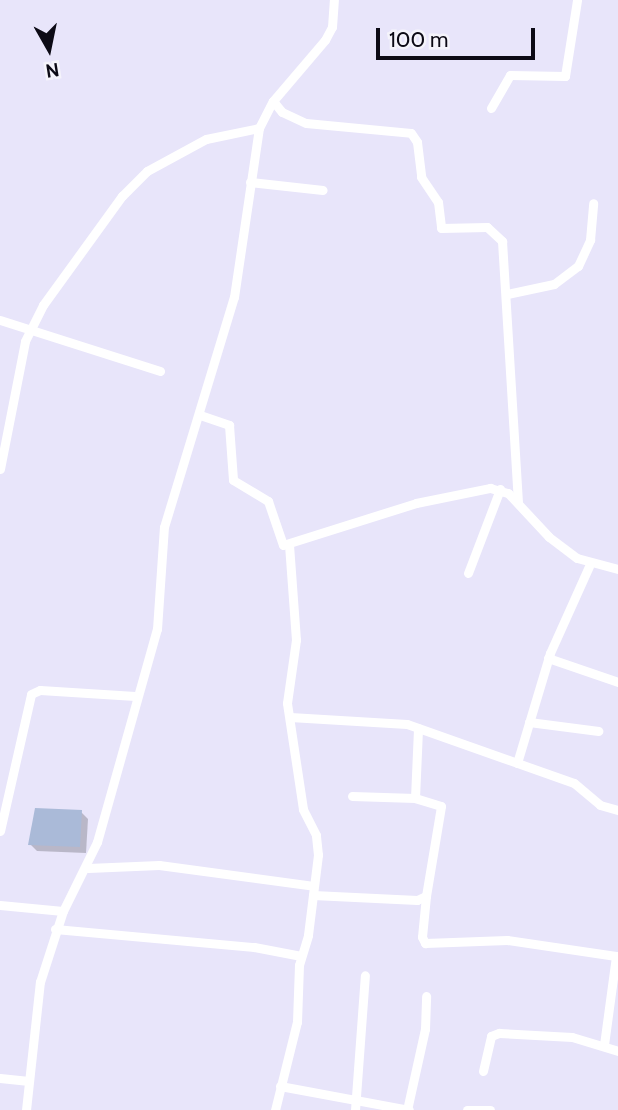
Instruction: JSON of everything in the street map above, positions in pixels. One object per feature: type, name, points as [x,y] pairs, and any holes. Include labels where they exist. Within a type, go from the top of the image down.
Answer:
[{"type":"street","points":[[26,1110],[40,982],[55,929],[88,868],[135,696],[157,629],[167,512],[200,415],[234,297],[259,128],[273,101],[325,40],[332,27],[334,0]]},
{"type":"street","points":[[491,108],[510,75],[565,76],[577,0]]},
{"type":"street","points":[[273,101],[282,112],[306,122],[411,133],[417,142],[421,177],[438,202],[441,228],[486,227],[502,241],[518,502]]},
{"type":"street","points":[[0,470],[19,363],[31,327],[135,181],[206,139],[259,128]]},
{"type":"street","points":[[250,181],[323,190]]},
{"type":"street","points":[[507,294],[554,284],[578,265],[590,240],[593,203]]},
{"type":"street","points":[[0,320],[31,327],[160,372]]},
{"type":"street","points":[[200,415],[229,425],[233,480],[268,500],[280,541],[289,545],[416,503],[500,489],[518,502],[561,548],[590,564],[618,569]]},
{"type":"street","points":[[468,573],[500,489]]},
{"type":"street","points":[[275,1110],[297,1022],[301,956],[314,891],[318,844],[303,809],[286,696],[296,631],[289,545]]},
{"type":"street","points":[[517,763],[548,658],[590,564]]},
{"type":"street","points":[[548,658],[618,682]]},
{"type":"street","points":[[0,831],[35,691],[135,696]]},
{"type":"street","points":[[290,717],[392,722],[418,728],[574,783],[600,805],[618,810]]},
{"type":"street","points":[[529,722],[598,731]]},
{"type":"street","points":[[415,798],[418,728]]},
{"type":"street","points":[[352,796],[415,798],[441,806],[426,896],[422,937],[425,943],[506,940],[615,956],[604,1045]]},
{"type":"street","points":[[88,868],[172,866],[314,891],[417,900],[426,896]]},
{"type":"street","points":[[0,905],[63,911]]},
{"type":"street","points":[[55,929],[254,947],[301,956]]},
{"type":"street","points":[[355,1110],[353,1100],[365,975]]},
{"type":"street","points":[[281,1086],[408,1110],[425,1029],[426,996]]},
{"type":"street","points":[[483,1071],[494,1034],[572,1037],[618,1051]]},
{"type":"street","points":[[0,1078],[29,1081]]},
{"type":"street","points":[[467,1110],[490,1110]]},
{"type":"building","points":[[35,808],[82,810],[80,847],[28,845]]}]
